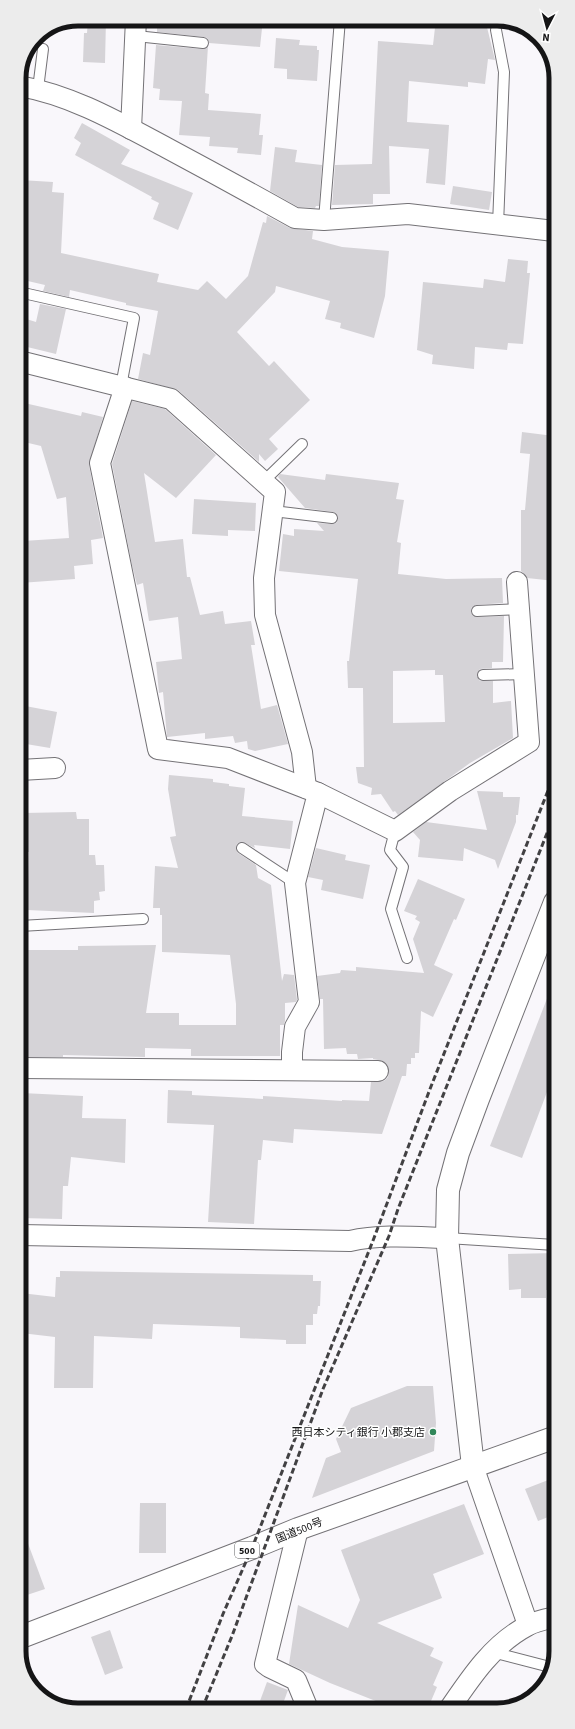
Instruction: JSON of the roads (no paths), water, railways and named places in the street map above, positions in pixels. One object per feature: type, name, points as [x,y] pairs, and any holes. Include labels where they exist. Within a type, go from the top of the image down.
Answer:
[{"type":"main road","points":[[473,1466],[447,1238],[448,1190],[458,1152],[549,917]]},
{"type":"main road","name":"国道500号","points":[[26,1635],[298,1529],[549,1439]]},
{"type":"street","points":[[131,129],[136,27]]},
{"type":"street","points":[[29,87],[73,101],[131,129],[295,218],[324,220],[408,214],[549,230]]},
{"type":"street","points":[[26,363],[171,399],[275,492],[264,578],[265,615],[312,790],[295,883],[309,1002],[295,1027],[292,1052],[292,1070]]},
{"type":"street","points":[[123,386],[100,463],[158,748],[228,758],[312,790],[395,830],[450,791],[528,742],[518,582]]},
{"type":"street","points":[[26,770],[54,768]]},
{"type":"street","points":[[26,1068],[378,1072]]},
{"type":"street","points":[[26,1235],[350,1241],[362,1238],[389,1236],[447,1238]]},
{"type":"street","points":[[473,1466],[528,1625]]},
{"type":"street","points":[[298,1529],[266,1664],[268,1667],[296,1680],[306,1703]]},
{"type":"street","points":[[453,1703],[469,1680],[492,1652],[507,1639],[528,1625],[549,1619]]},
{"type":"lane","points":[[324,220],[339,26]]},
{"type":"lane","points":[[136,27],[203,43]]},
{"type":"lane","points":[[496,30],[504,72],[498,224]]},
{"type":"lane","points":[[29,87],[43,49]]},
{"type":"lane","points":[[26,294],[134,318],[123,386]]},
{"type":"lane","points":[[264,481],[302,444]]},
{"type":"lane","points":[[273,511],[332,518]]},
{"type":"lane","points":[[477,611],[519,609]]},
{"type":"lane","points":[[483,675],[524,674]]},
{"type":"lane","points":[[395,830],[390,850],[403,866],[391,909],[407,958]]},
{"type":"lane","points":[[242,848],[295,883]]},
{"type":"lane","points":[[26,926],[142,919]]},
{"type":"lane","points":[[447,1238],[549,1245]]},
{"type":"lane","points":[[492,1652],[546,1667]]},
{"type":"railway","points":[[188,1703],[223,1614],[252,1548],[374,1238],[430,1089],[549,788]]},
{"type":"railway","points":[[204,1703],[232,1636],[323,1389],[389,1236],[398,1209],[549,828]]},
{"type":"place","name":"西日本シティ銀行 小郡支店","points":[[433,1432]]}]
